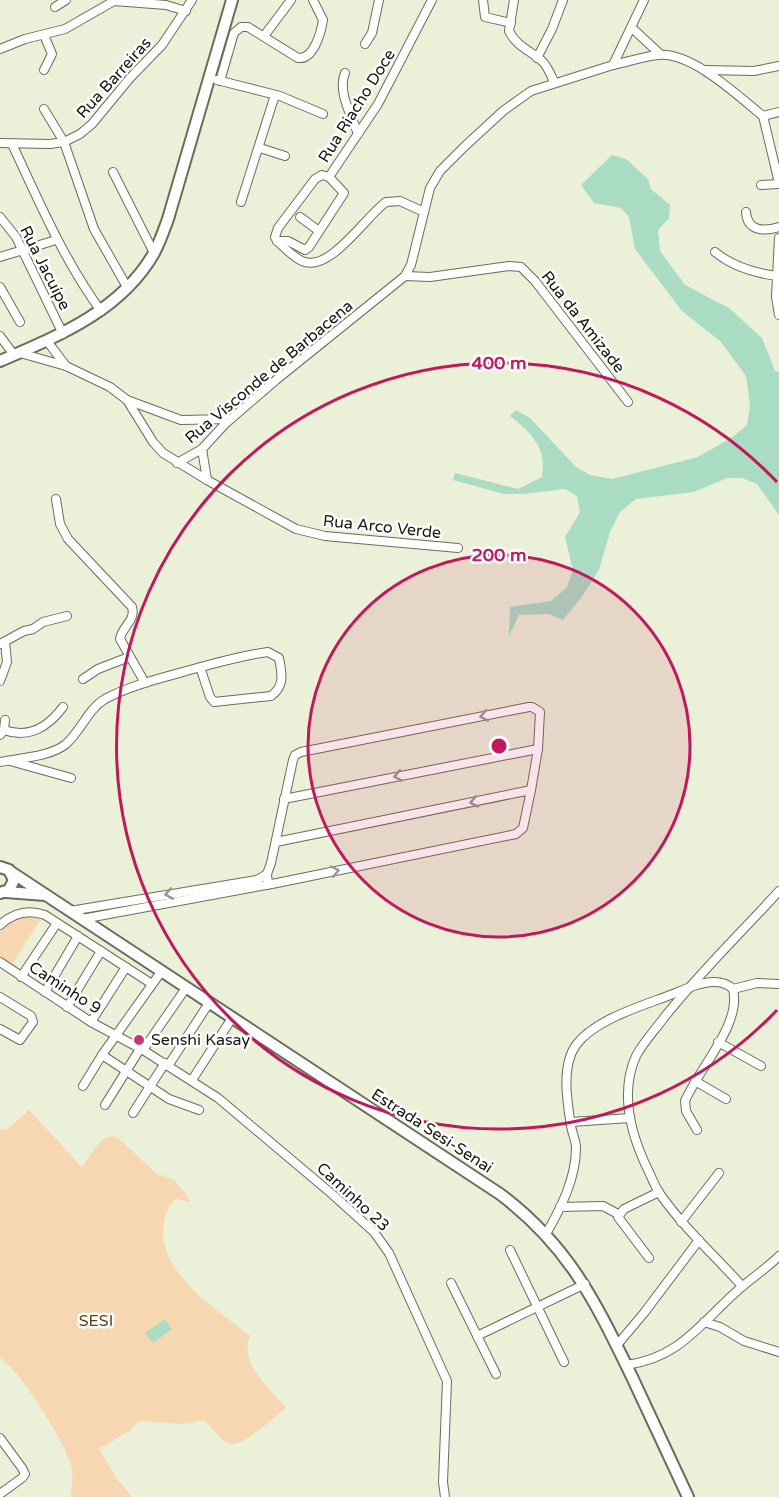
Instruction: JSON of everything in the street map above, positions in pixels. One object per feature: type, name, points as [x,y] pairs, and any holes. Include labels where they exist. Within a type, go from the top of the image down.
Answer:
[{"type":"street","points":[[55,7],[66,0]]},
{"type":"street","points":[[0,49],[70,26],[104,2],[119,0],[165,3],[186,11]]},
{"type":"street","name":"Rua Barreiras","points":[[0,143],[64,142],[80,134],[93,124],[130,78],[162,45],[192,0]]},
{"type":"street","points":[[215,80],[232,0]]},
{"type":"street","points":[[264,36],[291,0]]},
{"type":"street","points":[[0,361],[63,334],[100,311],[127,287],[154,253],[168,219],[215,80],[237,29],[248,27],[298,58],[304,58],[308,56],[317,39],[323,20],[313,0]]},
{"type":"street","points":[[365,44],[372,33],[379,0]]},
{"type":"street","name":"Rua Riacho Doce","points":[[276,241],[278,228],[311,183],[318,176],[329,177],[378,104],[432,0]]},
{"type":"street","points":[[483,0],[485,17],[511,23]]},
{"type":"street","points":[[514,0],[510,35],[545,64],[554,82]]},
{"type":"street","points":[[537,58],[552,29],[563,0]]},
{"type":"street","points":[[613,65],[644,0]]},
{"type":"street","points":[[632,28],[660,54]]},
{"type":"street","points":[[44,70],[52,54],[47,34]]},
{"type":"street","points":[[405,276],[411,266],[434,179],[464,147],[524,95],[554,82],[613,65],[660,54],[675,57],[705,70],[763,116],[776,157],[779,183],[761,185]]},
{"type":"street","points":[[705,70],[754,71],[779,66]]},
{"type":"street","points":[[345,73],[342,90],[358,134]]},
{"type":"street","points":[[215,80],[291,100],[323,114]]},
{"type":"street","points":[[241,202],[275,95]]},
{"type":"street","points":[[44,109],[64,142],[94,229],[127,287]]},
{"type":"street","points":[[763,116],[779,112]]},
{"type":"street","points":[[12,144],[57,240],[100,311]]},
{"type":"street","points":[[260,148],[285,156]]},
{"type":"street","points":[[113,172],[154,253]]},
{"type":"street","points":[[276,241],[288,241],[307,249],[344,193],[329,177]]},
{"type":"street","points":[[276,241],[302,261],[316,262],[330,257],[386,202],[399,201],[424,212]]},
{"type":"street","points":[[747,212],[747,220],[753,227],[770,229],[779,227]]},
{"type":"street","name":"Rua Jacuípe","points":[[0,217],[12,231],[22,249],[63,334]]},
{"type":"street","points":[[300,217],[320,231]]},
{"type":"street","points":[[779,238],[776,297],[779,315]]},
{"type":"street","points":[[0,257],[57,240]]},
{"type":"street","points":[[715,252],[740,267],[777,276]]},
{"type":"street","name":"Rua da Amizade","points":[[405,276],[430,276],[509,266],[521,267],[535,281],[628,402]]},
{"type":"street","name":"Rua Visconde de Barbacena","points":[[177,463],[202,448],[230,419],[300,359],[405,276]]},
{"type":"street","points":[[0,287],[20,322]]},
{"type":"street","points":[[0,336],[17,354],[66,366],[109,386],[126,400],[181,420],[230,419]]},
{"type":"street","points":[[47,341],[66,366]]},
{"type":"street","name":"Rua Arco Verde","points":[[126,400],[153,442],[177,463],[304,531],[325,536],[458,548]]},
{"type":"street","points":[[202,448],[207,480]]},
{"type":"street","points":[[56,500],[60,524],[68,539],[132,607],[133,618],[120,634],[120,639],[145,683]]},
{"type":"street","points":[[0,681],[7,662],[2,643],[43,622],[67,616]]},
{"type":"street","points":[[0,762],[51,751],[63,746],[103,701],[145,683],[200,668],[266,652],[273,653],[279,658],[282,675],[280,687],[266,698],[214,702],[200,668]]},
{"type":"street","points":[[83,679],[98,669],[129,657]]},
{"type":"street","points":[[5,720],[2,733],[44,727],[63,707]]},
{"type":"street","points":[[82,919],[268,885],[516,834],[523,828],[531,790],[538,749],[540,712],[529,707],[301,752],[294,757],[267,874],[268,885]]},
{"type":"street","points":[[284,799],[538,749]]},
{"type":"street","points":[[9,760],[71,778]]},
{"type":"street","points":[[276,842],[531,790]]},
{"type":"street","points":[[2,894],[13,884],[4,868]]},
{"type":"street","name":"Estrada Sesi-Senai","points":[[4,868],[500,1194],[546,1234],[585,1284],[688,1497]]},
{"type":"street","points":[[70,911],[257,880],[267,874]]},
{"type":"street","points":[[742,1286],[681,1222],[659,1192],[639,1150],[630,1118],[627,1092],[636,1057],[687,988],[779,891]]},
{"type":"street","name":"Estrada Sesi-Senai","points":[[2,894],[45,895]]},
{"type":"street","points":[[0,925],[12,916],[29,912],[45,915],[152,984]]},
{"type":"street","points":[[99,930],[102,915]]},
{"type":"street","points":[[21,977],[57,923]]},
{"type":"street","points":[[45,992],[78,936]]},
{"type":"street","points":[[68,1007],[101,951]]},
{"type":"street","name":"Caminho 9","points":[[0,962],[115,1036]]},
{"type":"street","points":[[90,1022],[126,967]]},
{"type":"street","points":[[83,1086],[160,972]]},
{"type":"street","points":[[546,1234],[569,1186],[576,1150],[567,1074],[570,1058],[577,1044],[602,1025],[632,1008],[687,988],[717,982],[729,985],[733,989],[735,1003],[728,1027],[688,1095],[685,1106],[697,1130]]},
{"type":"street","points":[[733,989],[757,983],[779,984]]},
{"type":"street","points":[[105,1105],[141,1049],[186,988]]},
{"type":"street","points":[[0,997],[31,1016],[33,1022],[20,1040],[0,1029]]},
{"type":"street","points":[[133,1113],[149,1085],[167,1064],[209,1003]]},
{"type":"street","points":[[192,1080],[232,1018]]},
{"type":"street","name":"Caminho 23","points":[[115,1036],[167,1064],[225,1103],[316,1179],[374,1232],[389,1252],[447,1381],[442,1482],[445,1497]]},
{"type":"street","points":[[718,1042],[761,1066]]},
{"type":"street","points":[[102,1055],[169,1099],[200,1110]]},
{"type":"street","points":[[696,1081],[726,1099]]},
{"type":"street","points":[[571,1122],[630,1118]]},
{"type":"street","points":[[681,1222],[719,1173]]},
{"type":"street","points":[[618,1214],[659,1192]]},
{"type":"street","points":[[560,1207],[603,1206],[618,1214]]},
{"type":"street","points":[[618,1214],[619,1220],[649,1258]]},
{"type":"street","points":[[616,1344],[644,1313],[699,1240]]},
{"type":"street","points":[[510,1250],[564,1362]]},
{"type":"street","points":[[626,1365],[639,1363],[669,1352],[684,1342],[742,1286],[779,1256]]},
{"type":"street","points":[[451,1283],[496,1374]]},
{"type":"street","points":[[477,1336],[585,1284]]},
{"type":"street","points":[[704,1322],[720,1327],[744,1341],[779,1352]]},
{"type":"street","points":[[0,1438],[25,1474],[0,1494]]},
{"type":"green space","points":[[28,915],[41,919],[11,966],[0,959],[0,927],[11,918]]},
{"type":"green space","name":"SESI","points":[[29,1110],[82,1167],[101,1141],[111,1136],[117,1137],[157,1174],[173,1179],[187,1195],[190,1202],[176,1199],[169,1207],[164,1223],[164,1241],[169,1258],[179,1274],[206,1302],[250,1336],[248,1346],[252,1366],[286,1408],[259,1430],[235,1444],[223,1440],[206,1421],[182,1424],[138,1422],[131,1430],[99,1449],[117,1479],[132,1497],[71,1497],[72,1469],[60,1441],[29,1390],[8,1364],[0,1358],[0,1129],[6,1130]]},
{"type":"shaded area","points":[[612,155],[626,159],[648,179],[651,189],[670,205],[669,218],[658,230],[660,251],[685,285],[729,308],[762,338],[775,371],[779,372],[779,515],[757,484],[742,478],[727,478],[694,492],[636,499],[620,512],[610,532],[599,570],[563,620],[549,614],[519,615],[509,636],[510,607],[551,601],[567,587],[573,570],[565,537],[580,512],[577,496],[565,489],[504,494],[453,480],[455,473],[518,489],[542,477],[540,449],[531,435],[510,416],[516,410],[530,418],[576,467],[590,475],[612,479],[698,457],[734,436],[747,425],[750,406],[746,376],[721,342],[682,311],[635,249],[629,217],[621,208],[594,203],[581,185]]},
{"type":"shaded area","points":[[165,1319],[172,1329],[153,1343],[145,1333]]},
{"type":"place","name":"Senshi Kasay","points":[[139,1040]]}]
